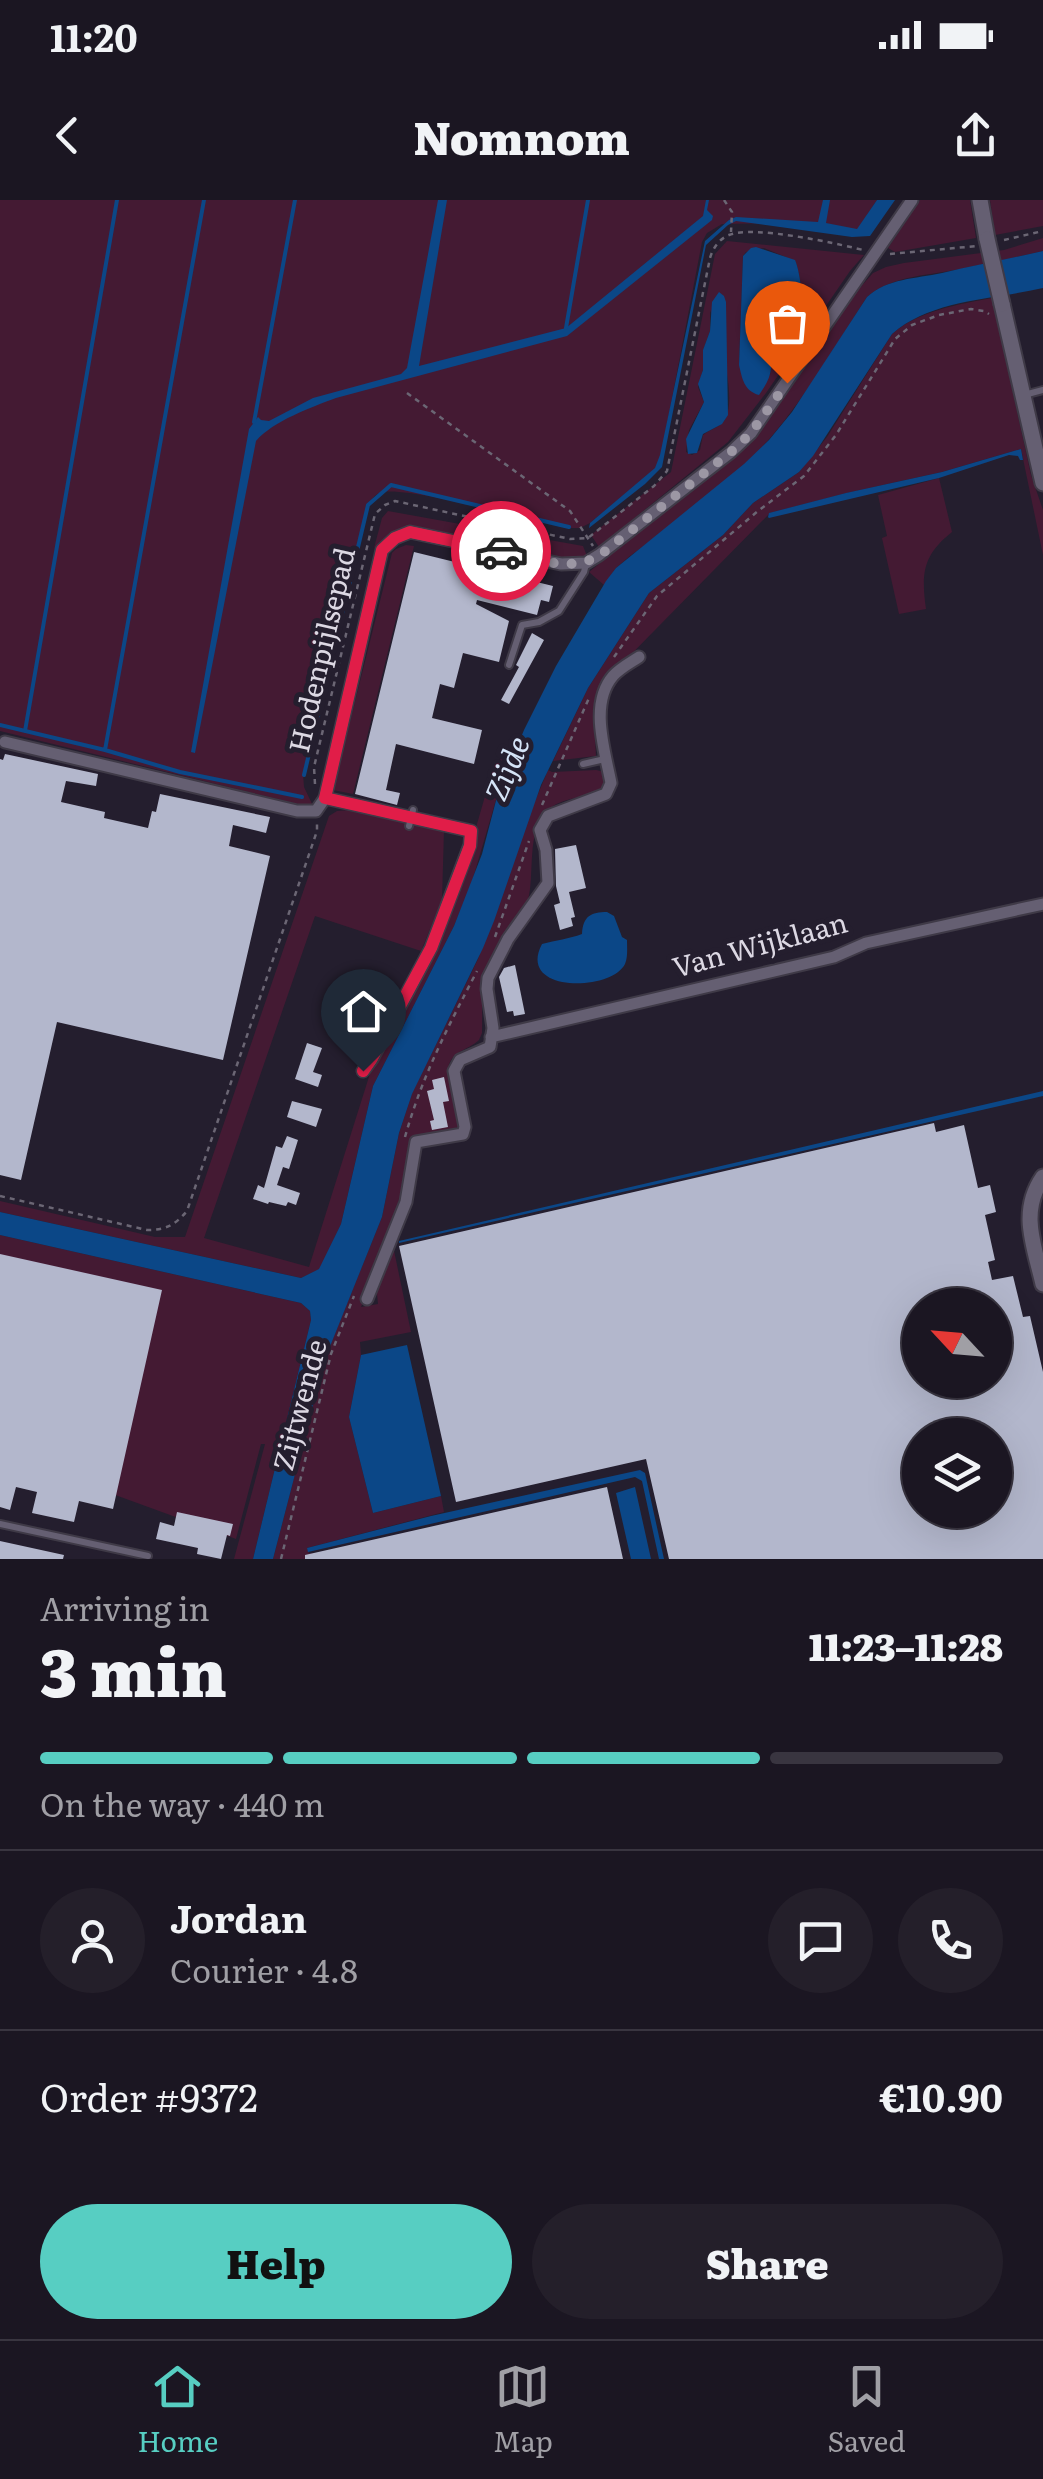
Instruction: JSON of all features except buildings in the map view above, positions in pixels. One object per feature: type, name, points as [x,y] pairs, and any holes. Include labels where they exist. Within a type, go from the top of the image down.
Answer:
[{"type":"street","points":[[5,742],[297,811],[316,811],[325,798],[382,550],[395,538],[410,532],[561,564],[586,563],[599,556],[751,433],[912,200]]},
{"type":"street","points":[[980,200],[1043,483]]},
{"type":"street","points":[[491,1036],[488,978],[508,939],[548,883],[540,830],[543,822],[548,816],[606,794],[611,784],[600,714],[607,685],[639,657]]},
{"type":"street","points":[[325,798],[471,831],[470,846],[431,948],[363,1071]]},
{"type":"street","name":"Van Wijklaan","points":[[362,1296],[406,1202],[416,1142],[462,1134],[465,1127],[454,1071],[460,1060],[490,1046],[491,1036],[1043,904]]},
{"type":"street","points":[[1043,1176],[1032,1194],[1029,1222],[1043,1284]]},
{"type":"lane","points":[[1023,395],[1043,390]]},
{"type":"lane","points":[[509,665],[522,624],[539,622],[559,611],[586,563]]},
{"type":"lane","points":[[583,764],[606,759]]},
{"type":"lane","points":[[0,1524],[148,1556]]},
{"type":"path","points":[[588,538],[654,486],[667,471],[710,258],[718,243],[731,234],[732,212],[724,200]]},
{"type":"path","points":[[612,662],[658,596],[804,476],[836,435],[894,339],[912,325],[939,315],[971,308],[990,315],[1004,312]]},
{"type":"path","points":[[407,393],[570,510],[599,556]]},
{"type":"path","name":"Hodenpijlsepad","points":[[0,1196],[147,1230],[164,1230],[187,1211],[317,831],[314,768],[375,514],[395,501],[570,539],[588,538]]},
{"type":"path","points":[[540,812],[591,695]]},
{"type":"path","points":[[494,940],[534,828]]},
{"type":"path","points":[[405,1139],[416,1096],[478,969]]},
{"type":"path","name":"Zijtwende","points":[[280,1559],[332,1354],[362,1296]]},
{"type":"shaded area","points":[[0,200],[877,200],[857,230],[819,222],[722,224],[707,233],[702,242],[659,466],[590,523],[569,528],[414,494],[379,493],[373,498],[368,504],[303,774],[304,787],[314,808],[0,731]]},
{"type":"shaded area","points":[[920,200],[970,200],[976,238],[895,252],[888,248]]},
{"type":"shaded area","points":[[990,200],[1043,200],[1043,226],[995,235]]},
{"type":"shaded area","points":[[1043,238],[1043,251],[913,277],[888,284],[867,297],[797,404],[740,469],[630,556],[604,585],[589,572],[741,448],[848,301],[873,273],[904,263],[1004,250]]},
{"type":"shaded area","points":[[727,241],[864,255],[728,442],[599,547],[591,535],[671,472],[715,254]],"holes":[[[764,248],[795,261],[801,285],[799,331],[778,350],[770,375],[739,365],[743,256]],[[710,310],[726,367],[728,412],[721,424],[703,435],[700,450],[692,455],[686,452],[689,430],[704,402],[698,387],[710,331]]]},
{"type":"shaded area","points":[[992,298],[1031,475],[1043,510],[1043,555],[1021,449],[770,513],[602,684],[594,717],[596,756],[553,761],[588,688],[649,593],[723,535],[753,503],[799,472],[827,437],[892,334],[927,314]]},
{"type":"shaded area","points":[[939,478],[952,532],[935,549],[926,566],[926,609],[899,614],[882,538],[887,536],[878,495]]},
{"type":"shaded area","points":[[388,511],[583,546],[587,556],[573,564],[420,532],[390,536],[374,548],[382,518]]},
{"type":"shaded area","points":[[406,545],[414,546],[353,794],[333,790],[392,553]]},
{"type":"shaded area","points":[[508,753],[514,754],[498,793],[471,885],[373,1086],[341,1224],[320,1269],[301,1278],[0,1212],[0,1201],[155,1237],[185,1237],[329,816],[351,810],[444,830],[442,900],[421,951],[315,916],[204,1238],[309,1267],[373,1064],[462,876],[494,765]]},
{"type":"shaded area","points":[[548,770],[605,772],[605,790],[552,806],[540,819],[528,900],[495,950],[486,973],[482,1033],[479,1040],[449,1064],[459,1127],[416,1138],[395,1226],[361,1307],[378,1304],[376,1283],[392,1241],[411,1332],[360,1342],[349,1417],[373,1513],[441,1496],[444,1512],[307,1548],[314,1554],[313,1559],[273,1559],[325,1358],[382,1217],[399,1133],[412,1093],[478,959]]},
{"type":"shaded area","points":[[0,1235],[301,1303],[310,1311],[253,1559],[234,1559],[265,1444],[261,1444],[236,1539],[0,1453]]},
{"type":"water","points":[[438,200],[447,200],[419,366],[566,328],[703,216],[706,200],[707,210],[713,216],[567,336],[336,398],[282,421],[256,441],[195,753],[191,752],[249,429],[258,417],[269,421],[313,398],[401,374],[407,368]]},
{"type":"water","points":[[823,200],[830,200],[826,223],[857,229],[877,200],[895,200],[870,236],[736,221],[706,245],[662,467],[589,528],[590,523],[655,468],[705,241],[736,217],[818,222]]},
{"type":"water","points":[[756,247],[795,260],[803,306],[800,331],[776,351],[759,395],[747,387],[739,365],[743,256]]},
{"type":"water","name":"Zijde","points":[[1043,251],[1043,288],[944,307],[908,322],[892,334],[813,456],[799,472],[753,503],[723,535],[649,593],[588,688],[541,785],[483,948],[412,1094],[399,1133],[382,1217],[325,1359],[273,1559],[253,1559],[310,1311],[301,1303],[0,1235],[0,1212],[301,1278],[319,1269],[341,1224],[373,1086],[454,926],[482,854],[498,793],[524,730],[606,581],[616,568],[769,440],[792,412],[867,297],[902,280]]},
{"type":"water","points":[[719,292],[726,302],[728,415],[722,424],[703,434],[697,453],[688,454],[686,439],[704,402],[698,384],[712,302]]},
{"type":"water","points":[[1021,449],[1023,460],[1009,455],[939,478],[768,517],[769,513]]},
{"type":"water","points":[[607,912],[614,916],[627,940],[625,964],[616,973],[602,980],[568,983],[542,972],[538,960],[542,944],[582,934],[589,916]]},
{"type":"water","points":[[1043,1091],[1043,1096],[399,1243],[399,1241]]},
{"type":"water","points":[[407,1345],[441,1496],[373,1513],[349,1417],[361,1355]]},
{"type":"water","points":[[640,1470],[645,1473],[664,1559],[659,1559],[642,1481],[635,1477],[308,1552],[307,1548],[431,1516]]},
{"type":"water","points":[[635,1487],[651,1559],[631,1559],[616,1493]]},
{"type":"waterway","points":[[25,731],[117,200]]},
{"type":"waterway","points":[[105,750],[204,200]]},
{"type":"waterway","points":[[254,422],[295,200]]},
{"type":"waterway","points":[[566,328],[588,200]]},
{"type":"waterway","points":[[304,775],[368,505],[391,485],[569,527]]},
{"type":"waterway","points":[[0,725],[180,772],[302,797]]},
{"type":"way so far","points":[[501,551],[561,564],[586,563],[599,556],[731,452],[751,433],[787,383]]},
{"type":"route","points":[[363,1071],[431,948],[464,865],[471,831],[325,798],[382,550],[395,538],[410,532],[501,551]]}]
